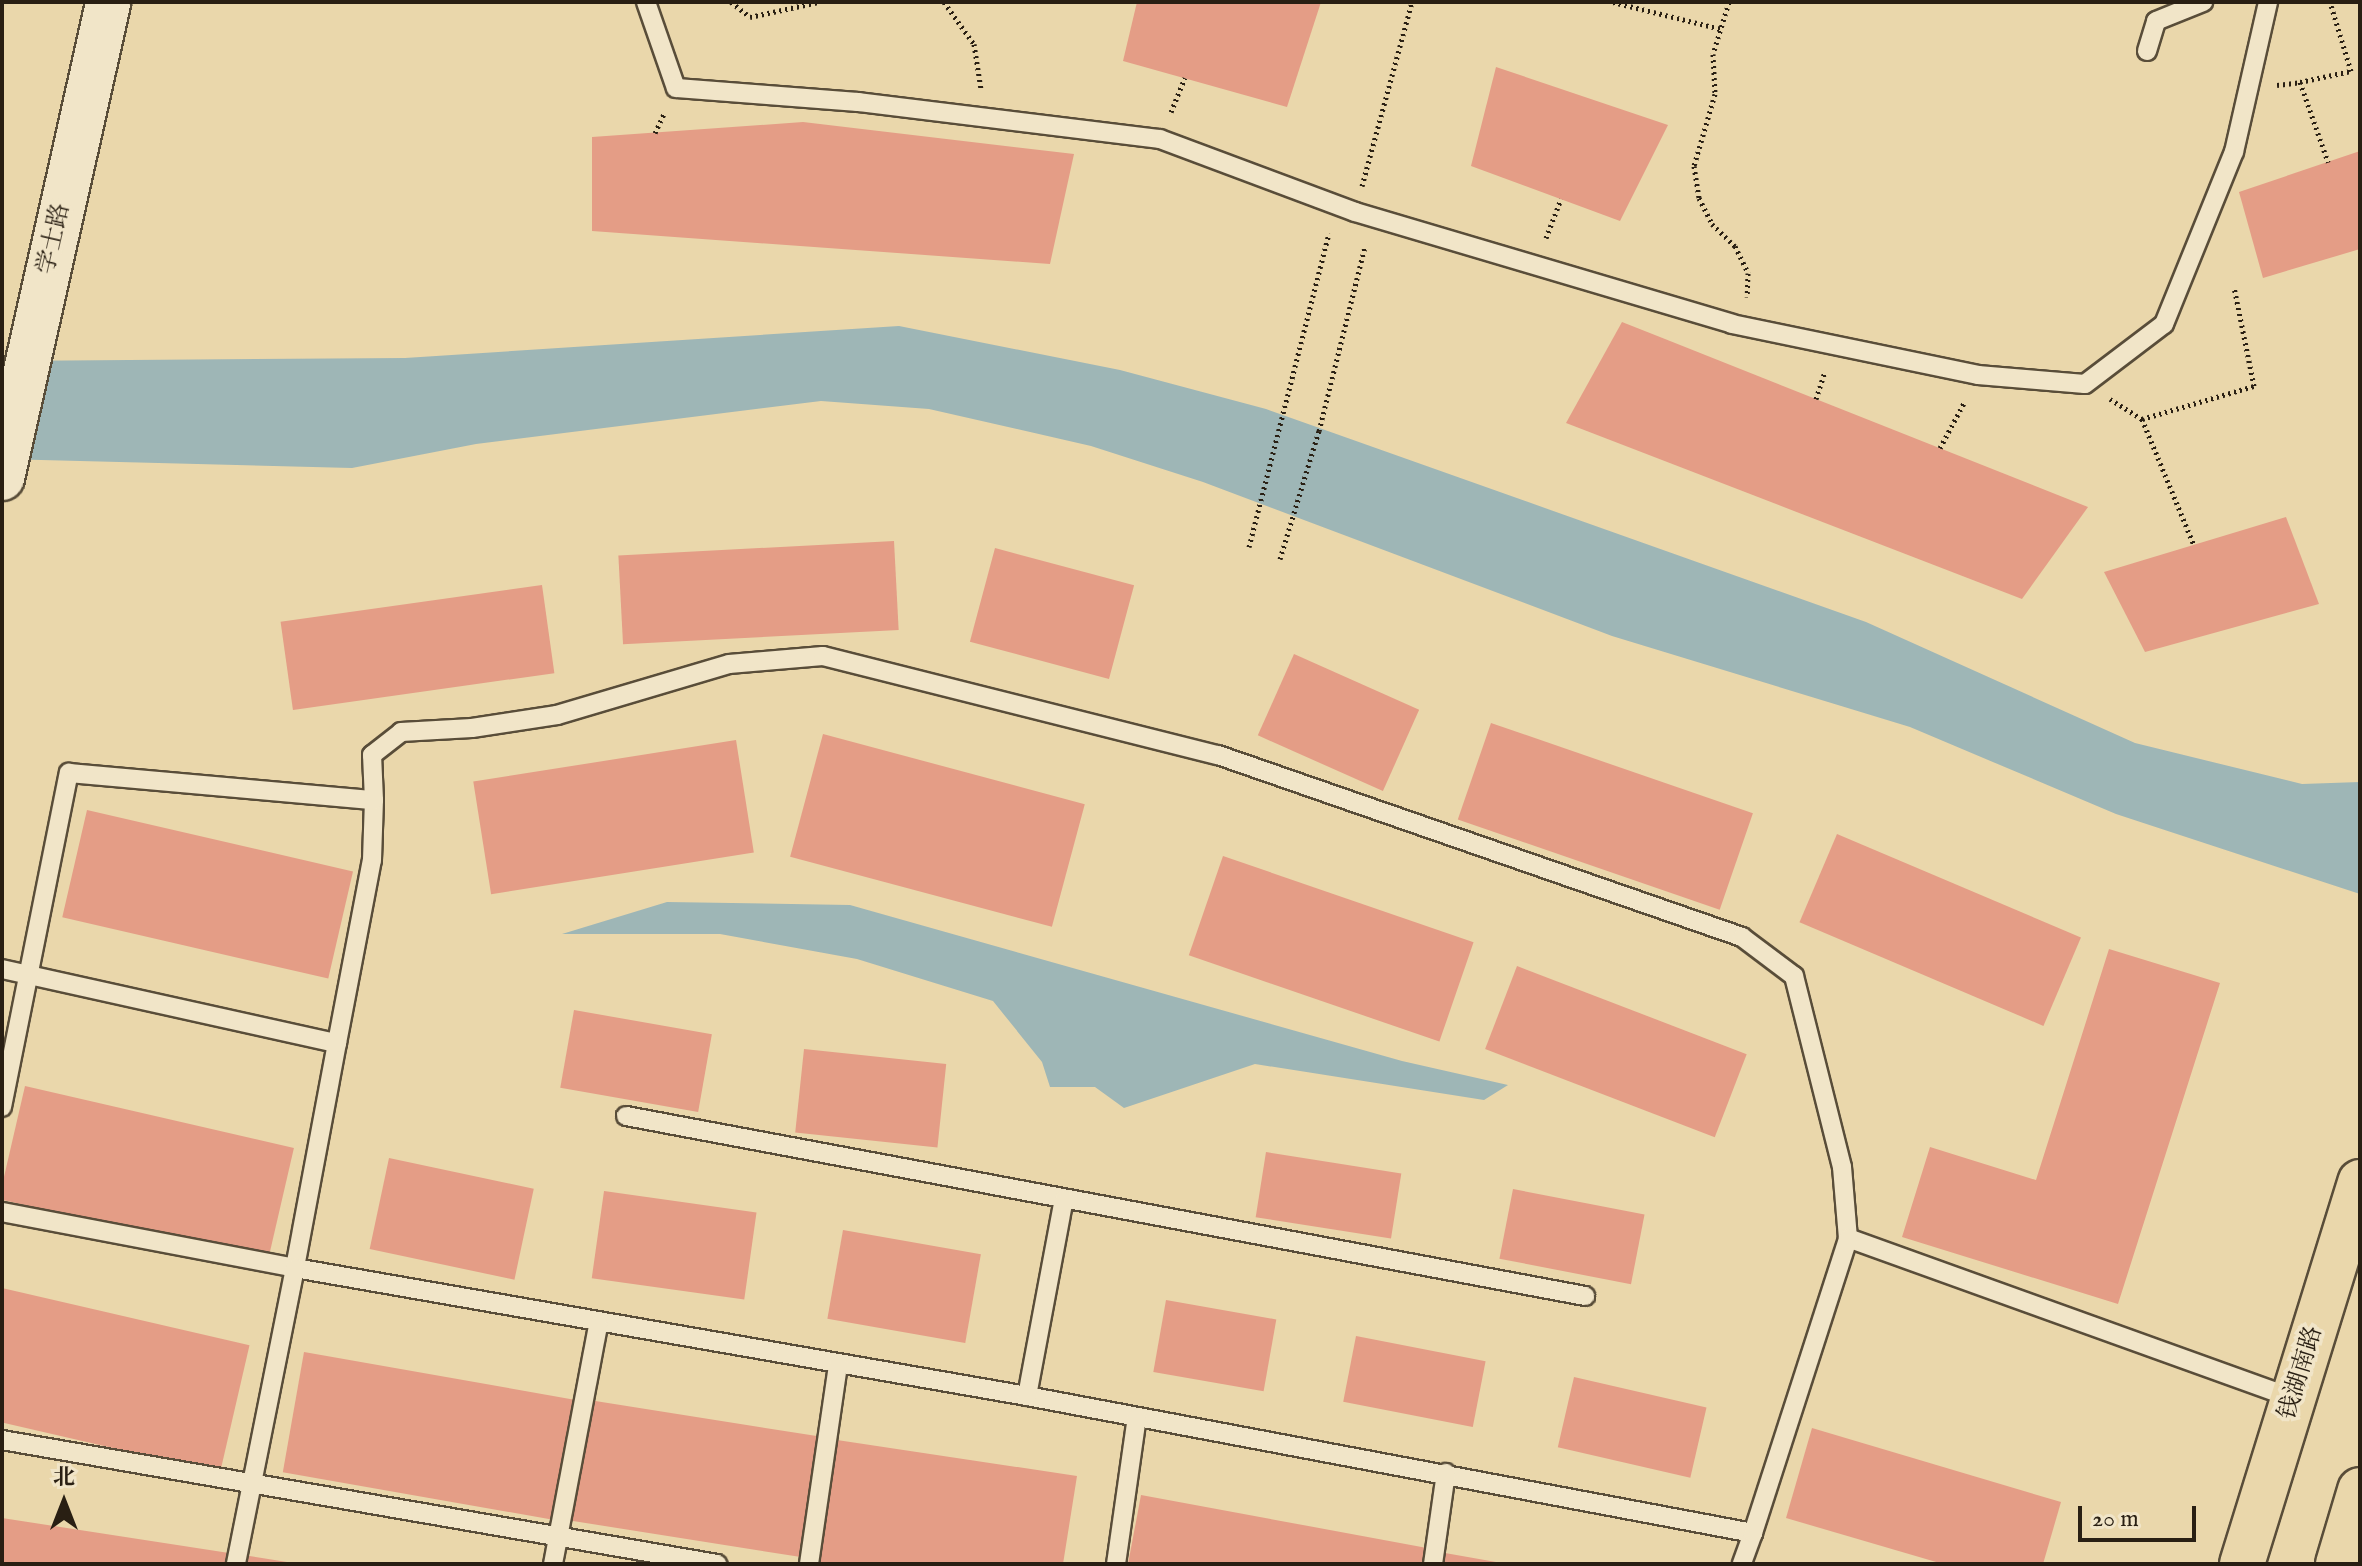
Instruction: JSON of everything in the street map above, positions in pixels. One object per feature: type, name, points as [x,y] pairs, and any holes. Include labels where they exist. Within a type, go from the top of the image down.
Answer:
[{"type":"main road","name":"钱湖南路","points":[[2242,1564],[2360,1182]]},
{"type":"main road","points":[[2338,1564],[2360,1490]]},
{"type":"street","name":"学士路","points":[[2,478],[108,2]]},
{"type":"lane","points":[[646,2],[676,88],[978,116],[1160,139],[1364,215],[1744,326],[1978,375],[2085,384],[2164,324],[2234,152],[2268,2]]},
{"type":"lane","points":[[2147,51],[2156,21],[2203,2]]},
{"type":"lane","points":[[236,1564],[372,860],[372,755],[401,732],[472,728],[557,715],[729,664],[823,656],[1218,755],[1742,937],[1794,976],[1842,1167],[1848,1238],[1742,1564]]},
{"type":"lane","points":[[2,1107],[69,773],[374,800]]},
{"type":"lane","points":[[2,969],[337,1043]]},
{"type":"lane","points":[[626,1116],[1585,1296]]},
{"type":"lane","points":[[1027,1396],[1064,1199]]},
{"type":"lane","points":[[2,1212],[598,1325],[1027,1396],[1753,1533]]},
{"type":"lane","points":[[1848,1238],[2293,1398]]},
{"type":"lane","points":[[553,1564],[598,1325]]},
{"type":"lane","points":[[809,1564],[838,1365]]},
{"type":"lane","points":[[1116,1564],[1137,1417]]},
{"type":"lane","points":[[2,1440],[717,1564]]},
{"type":"lane","points":[[1433,1564],[1446,1473]]},
{"type":"path","points":[[731,2],[750,17],[818,2]]},
{"type":"path","points":[[944,2],[953,7],[974,44],[982,78],[978,116]]},
{"type":"path","points":[[1280,559],[1319,431],[1412,2]]},
{"type":"path","points":[[1613,2],[1721,29]]},
{"type":"path","points":[[1729,2],[1713,54],[1715,94],[1694,166],[1699,198],[1712,224],[1735,246],[1748,273],[1744,326]]},
{"type":"path","points":[[2248,89],[2351,71],[2330,2]]},
{"type":"path","points":[[1160,139],[1185,78]]},
{"type":"path","points":[[2300,82],[2328,162]]},
{"type":"path","points":[[1535,265],[1561,199]]},
{"type":"path","points":[[1249,547],[1285,419],[1336,205]]},
{"type":"path","points":[[2142,419],[2254,386],[2234,287]]},
{"type":"path","points":[[1940,448],[1978,375]]},
{"type":"path","points":[[2085,384],[2142,419],[2194,545]]},
{"type":"water","points":[[899,326],[1120,370],[1266,409],[1866,622],[2135,743],[2302,784],[2360,782],[2360,894],[2116,814],[1910,727],[1612,636],[1203,482],[1091,446],[929,409],[821,401],[476,444],[352,468],[2,459],[2,361],[405,358]]},
{"type":"water","points":[[667,902],[850,905],[1402,1061],[1508,1085],[1484,1100],[1255,1064],[1124,1108],[1095,1087],[1050,1087],[1042,1062],[993,1001],[857,959],[720,934],[562,934]]},
{"type":"building","points":[[1137,2],[1321,2],[1287,107],[1123,61]]},
{"type":"building","points":[[1496,67],[1668,125],[1620,221],[1471,166]]},
{"type":"building","points":[[803,122],[1074,154],[1050,264],[592,231],[592,137]]},
{"type":"building","points":[[2360,151],[2360,249],[2263,278],[2239,192]]},
{"type":"building","points":[[1622,322],[2088,507],[2022,599],[1566,423]]},
{"type":"building","points":[[2286,517],[2319,604],[2145,652],[2104,572]]},
{"type":"building","points":[[894,541],[899,630],[623,644],[618,555]]},
{"type":"building","points":[[995,548],[1134,585],[1109,679],[970,642]]},
{"type":"building","points":[[542,585],[554,673],[293,710],[281,622]]},
{"type":"building","points":[[1294,654],[1419,710],[1383,791],[1258,735]]},
{"type":"building","points":[[1491,723],[1753,813],[1720,910],[1458,819]]},
{"type":"building","points":[[823,734],[1085,804],[1052,927],[790,857]]},
{"type":"building","points":[[736,740],[754,853],[491,894],[473,782]]},
{"type":"building","points":[[87,810],[353,871],[328,979],[62,917]]},
{"type":"building","points":[[1837,834],[2081,938],[2043,1026],[1799,922]]},
{"type":"building","points":[[1223,856],[1474,942],[1439,1042],[1189,955]]},
{"type":"building","points":[[2109,949],[2220,983],[2118,1304],[1902,1237],[1930,1147],[2036,1180]]},
{"type":"building","points":[[1517,966],[1747,1054],[1715,1137],[1485,1049]]},
{"type":"building","points":[[574,1010],[712,1034],[698,1112],[560,1088]]},
{"type":"building","points":[[804,1049],[946,1064],[937,1147],[795,1133]]},
{"type":"building","points":[[25,1086],[294,1148],[268,1261],[2,1200],[2,1186]]},
{"type":"building","points":[[1266,1152],[1401,1173],[1391,1239],[1256,1217]]},
{"type":"building","points":[[389,1158],[534,1189],[514,1280],[370,1249]]},
{"type":"building","points":[[1513,1189],[1645,1215],[1631,1284],[1499,1259]]},
{"type":"building","points":[[604,1191],[757,1212],[744,1300],[592,1278]]},
{"type":"building","points":[[843,1230],[981,1254],[965,1343],[827,1319]]},
{"type":"building","points":[[2,1288],[249,1345],[220,1473],[2,1422]]},
{"type":"building","points":[[1166,1300],[1276,1319],[1264,1391],[1153,1372]]},
{"type":"building","points":[[1356,1336],[1486,1361],[1473,1427],[1343,1402]]},
{"type":"building","points":[[304,1352],[573,1399],[552,1520],[283,1472]]},
{"type":"building","points":[[1574,1377],[1707,1408],[1690,1478],[1558,1447]]},
{"type":"building","points":[[589,1400],[823,1437],[804,1558],[570,1520]]},
{"type":"building","points":[[1812,1428],[2061,1502],[2043,1564],[1943,1564],[1786,1518]]},
{"type":"building","points":[[837,1440],[1077,1476],[1063,1564],[818,1562]]},
{"type":"building","points":[[1141,1495],[1427,1548],[1424,1564],[1128,1564]]},
{"type":"building","points":[[2,1518],[229,1553],[227,1564],[2,1564]]},
{"type":"building","points":[[1445,1553],[1496,1562],[1496,1564],[1443,1564]]},
{"type":"building","points":[[243,1555],[287,1562],[242,1564]]}]
